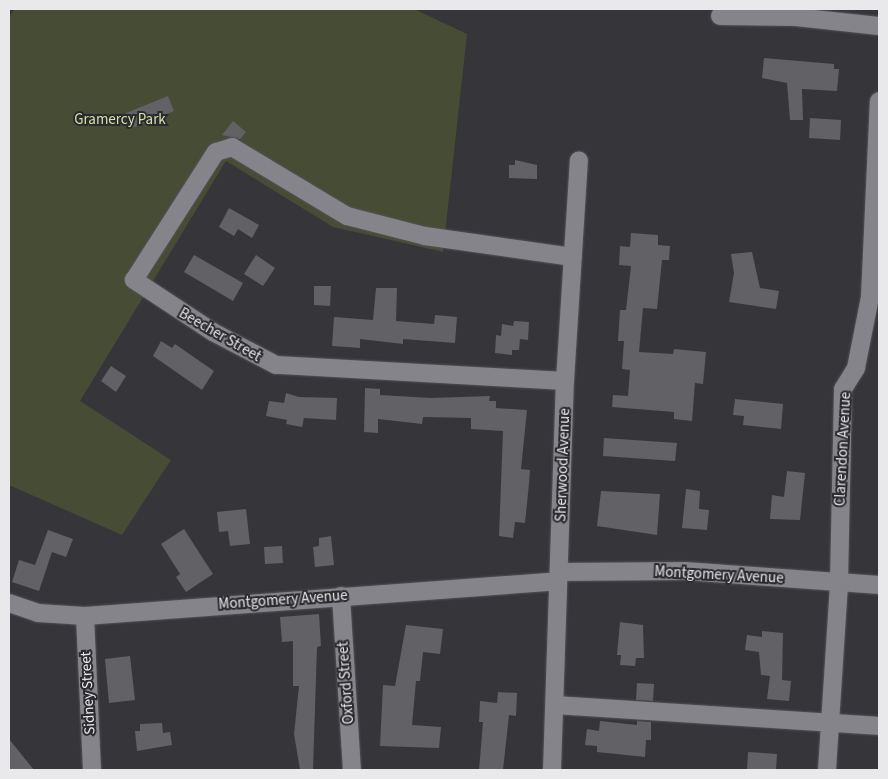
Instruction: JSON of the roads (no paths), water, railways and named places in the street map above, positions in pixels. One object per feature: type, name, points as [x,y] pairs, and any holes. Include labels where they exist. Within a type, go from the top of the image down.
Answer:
[{"type":"street","points":[[720,16],[796,17],[879,26]]},
{"type":"street","name":"Clarendon Avenue","points":[[828,770],[839,582],[843,389],[856,368],[874,297],[879,101]]},
{"type":"street","name":"Beecher Street","points":[[565,381],[276,365],[213,332],[134,280],[216,152],[232,147],[251,156],[346,216],[425,236],[573,257]]},
{"type":"street","name":"Sherwood Avenue","points":[[552,770],[556,705],[565,381],[579,160]]},
{"type":"street","name":"Montgomery Avenue","points":[[9,603],[38,613],[85,616],[341,596],[559,576],[685,571],[879,585]]},
{"type":"street","name":"Oxford Street","points":[[341,596],[352,770]]},
{"type":"street","name":"Sidney Street","points":[[85,616],[92,770]]},
{"type":"street","points":[[556,705],[879,726]]},
{"type":"park label","name":"Gramercy Park","points":[[120,120]]}]
